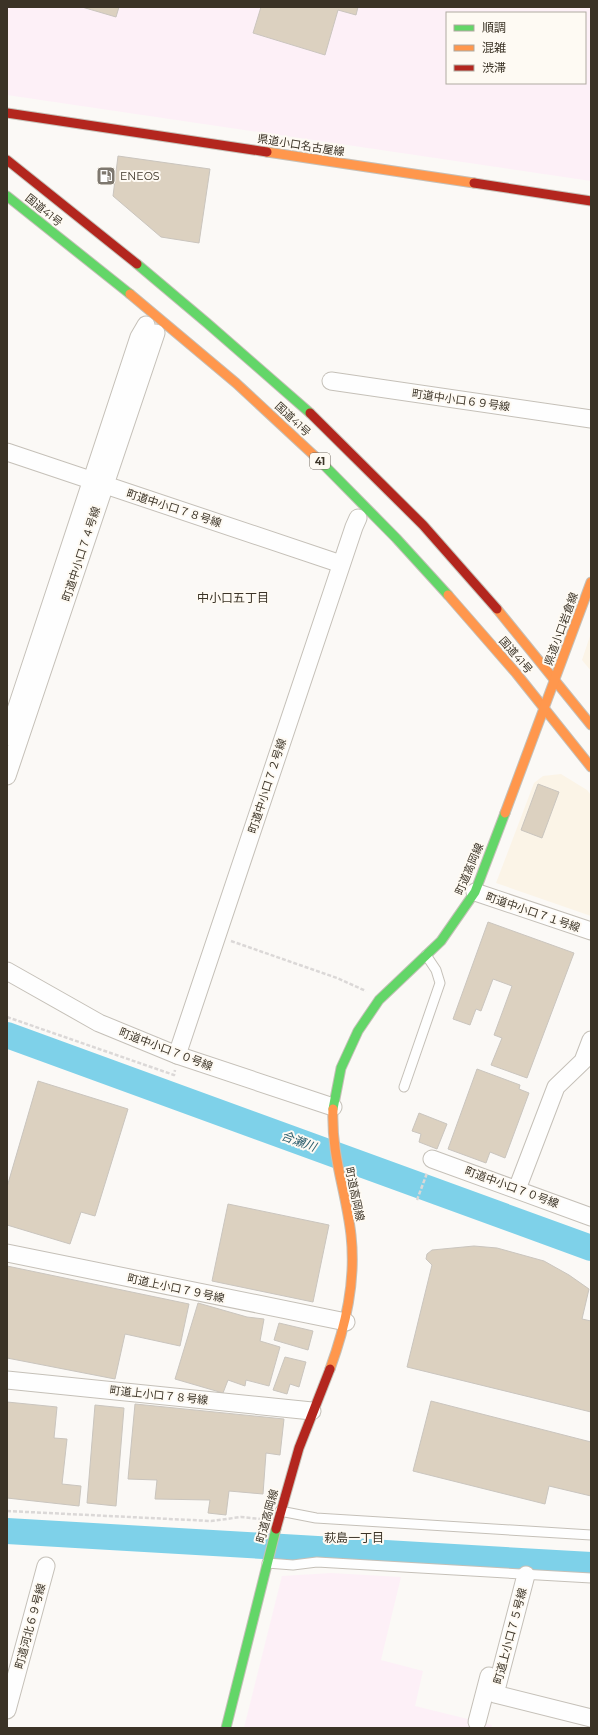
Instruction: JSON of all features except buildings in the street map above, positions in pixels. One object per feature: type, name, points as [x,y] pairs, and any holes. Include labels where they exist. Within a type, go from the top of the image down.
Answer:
[{"type":"main road","name":"県道小口名古屋線","points":[[7,113],[591,201]]},
{"type":"main road","name":"国道41号","points":[[7,160],[95,229],[209,324],[346,447],[449,553],[517,631],[591,725]]},
{"type":"main road","name":"国道41号","points":[[7,196],[196,348],[301,443],[401,543],[545,707],[591,767]]},
{"type":"main road","name":"県道小口岩倉線","points":[[545,707],[591,582]]},
{"type":"main road","name":"町道高岡線","points":[[226,1728],[279,1516],[299,1448],[312,1411],[336,1353],[346,1322],[352,1280],[353,1251],[348,1215],[338,1171],[332,1129],[333,1107],[341,1068],[358,1031],[379,1000],[426,955],[454,924],[475,892],[545,707]]},
{"type":"street","name":"町道中小口７４号線","points":[[7,737],[98,483],[151,329]]},
{"type":"street","name":"町道中小口６９号線","points":[[331,382],[591,420]]},
{"type":"street","name":"町道中小口７８号線","points":[[7,452],[341,564]]},
{"type":"street","name":"町道中小口７４号線","points":[[7,776],[98,483]]},
{"type":"street","name":"町道中小口７２号線","points":[[177,1055],[341,564],[358,518]]},
{"type":"street","name":"町道中小口７１号線","points":[[475,892],[591,931]]},
{"type":"street","name":"町道中小口７０号線","points":[[7,971],[99,1023],[177,1055],[333,1107]]},
{"type":"street","points":[[517,1189],[556,1087],[583,1061],[591,1040]]},
{"type":"street","name":"町道中小口７０号線","points":[[432,1159],[591,1217]]},
{"type":"street","name":"町道上小口７９号線","points":[[7,1253],[346,1322]]},
{"type":"street","name":"町道上小口７８号線","points":[[7,1380],[312,1411]]},
{"type":"street","name":"町道河北６９号線","points":[[7,1674],[40,1565],[7,1710]]},
{"type":"street","points":[[477,1722],[511,1591],[522,1574]]},
{"type":"street","name":"町道上小口７５号線","points":[[522,1574],[495,1694],[591,1718]]},
{"type":"lane","points":[[404,1087],[440,983],[436,970],[426,955]]},
{"type":"lane","points":[[279,1516],[591,1535]]},
{"type":"lane","points":[[268,1559],[293,1565],[317,1562],[591,1578]]},
{"type":"path","points":[[217,936],[337,978],[366,991],[379,1000]]},
{"type":"path","points":[[7,1017],[174,1075],[177,1055]]},
{"type":"path","points":[[417,1200],[432,1159]]},
{"type":"path","points":[[7,1511],[211,1521],[242,1517],[279,1516]]},
{"type":"shaded area","points":[[7,7],[591,7],[591,181],[7,95]]},
{"type":"shaded area","points":[[591,633],[591,671],[582,660]]},
{"type":"shaded area","points":[[561,774],[587,790],[591,795],[591,916],[496,883],[534,783],[543,776]]},
{"type":"shaded area","points":[[331,1573],[401,1577],[381,1660],[423,1671],[415,1706],[492,1725],[491,1728],[244,1728],[282,1576]]},
{"type":"waterway","name":"合瀬川","points":[[7,1035],[591,1248]]},
{"type":"waterway","points":[[7,1531],[591,1565]]},
{"type":"traffic: fast","points":[[7,196],[130,294]]},
{"type":"traffic: fast","points":[[137,264],[310,413]]},
{"type":"traffic: fast","points":[[320,461],[396,538],[448,595]]},
{"type":"traffic: fast","points":[[333,1109],[341,1068],[358,1031],[379,1000],[441,941],[475,892],[505,813]]},
{"type":"traffic: fast","points":[[226,1728],[276,1529]]},
{"type":"traffic: slow","points":[[267,152],[474,183]]},
{"type":"traffic: slow","points":[[130,294],[236,383],[320,461]]},
{"type":"traffic: slow","points":[[505,813],[591,582]]},
{"type":"traffic: slow","points":[[448,595],[516,673],[591,767]]},
{"type":"traffic: slow","points":[[497,609],[591,725]]},
{"type":"traffic: slow","points":[[330,1369],[345,1319],[351,1286],[352,1269],[351,1235],[336,1158],[333,1109]]},
{"type":"traffic: jam","points":[[7,113],[267,152]]},
{"type":"traffic: jam","points":[[7,160],[137,264]]},
{"type":"traffic: jam","points":[[474,183],[591,201]]},
{"type":"traffic: jam","points":[[310,413],[423,525],[497,609]]},
{"type":"traffic: jam","points":[[276,1529],[299,1448],[330,1369]]},
{"type":"place","name":"ENEOS","points":[[106,176]]},
{"type":"district","name":"中小口五丁目","points":[[233,597]]},
{"type":"district","name":"萩島一丁目","points":[[354,1537]]}]
